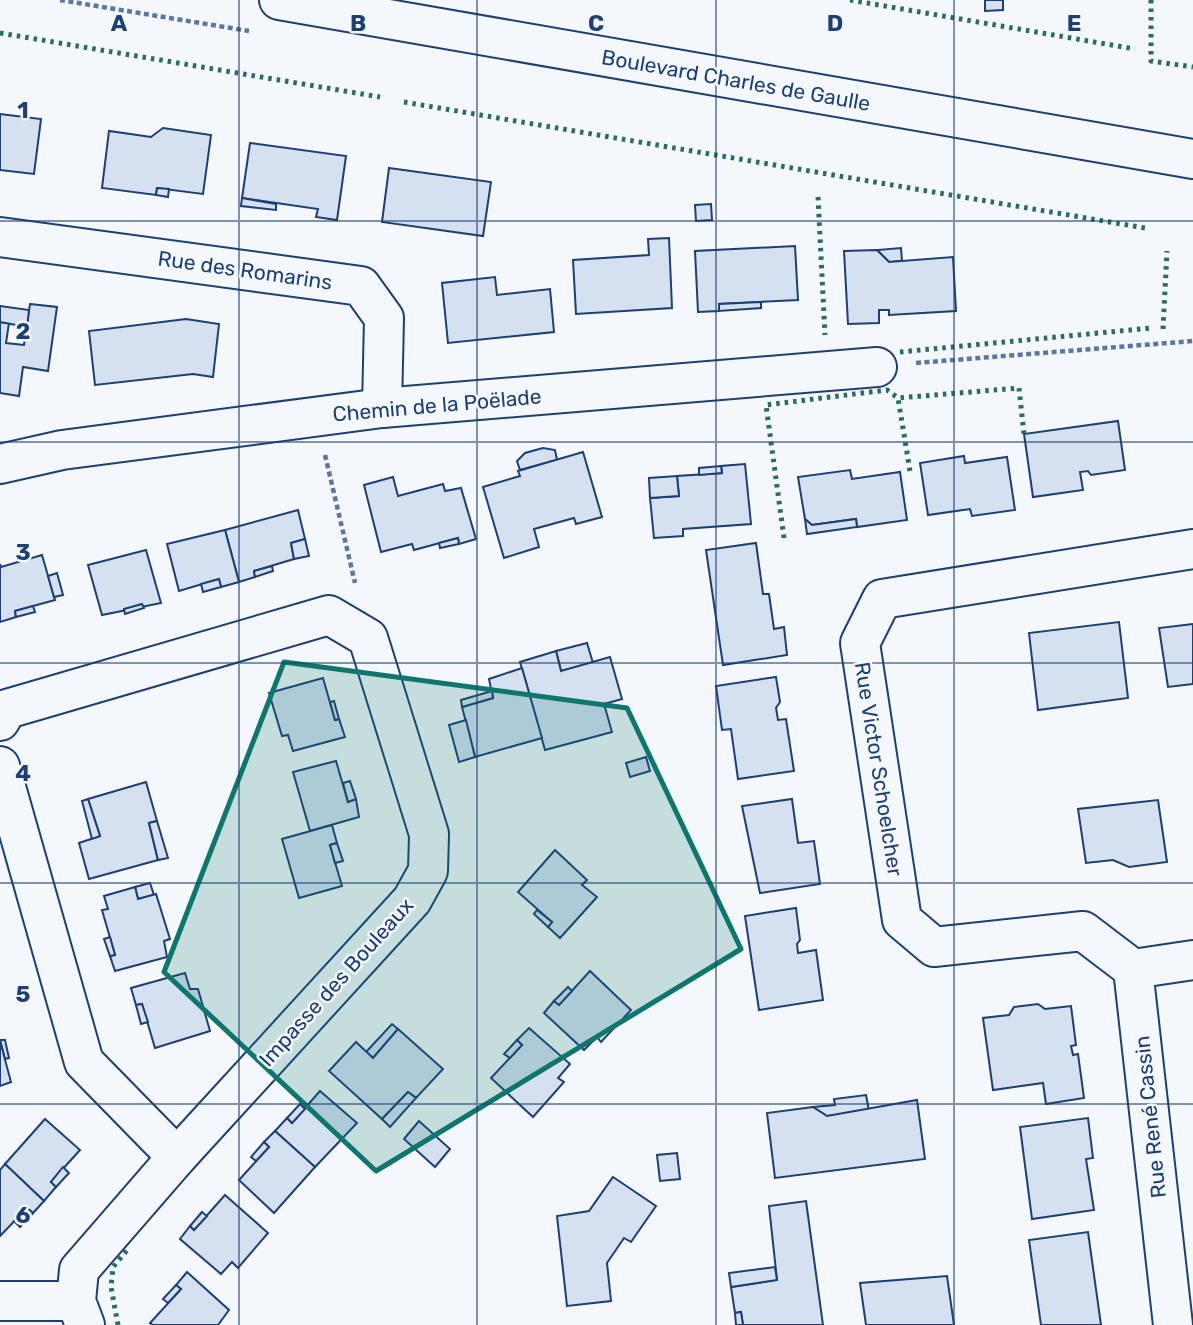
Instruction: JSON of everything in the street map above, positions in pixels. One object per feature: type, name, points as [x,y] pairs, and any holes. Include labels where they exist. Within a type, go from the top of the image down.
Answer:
[{"type":"street","name":"Boulevard Charles de Gaulle","points":[[279,0],[1193,159]]},
{"type":"street","name":"Rue des Romarins","points":[[0,237],[360,286],[384,318],[382,408]]},
{"type":"street","name":"Chemin de la Poëlade","points":[[0,464],[62,450],[382,408],[877,367]]},
{"type":"street","name":"Rue Victor Schoelcher","points":[[1133,969],[1083,932],[934,947],[902,920],[860,643],[882,599],[1193,549]]},
{"type":"street","points":[[0,721],[7,709],[329,615],[368,638]]},
{"type":"street","name":"Impasse des Bouleaux","points":[[80,1313],[79,1270],[177,1157],[412,900],[428,871],[429,834],[368,638]]},
{"type":"street","points":[[0,766],[84,1062],[177,1157]]},
{"type":"street","points":[[1133,969],[1193,960]]},
{"type":"street","name":"Rue René Cassin","points":[[1133,969],[1178,1232],[1173,1325]]},
{"type":"street","points":[[0,1301],[80,1313]]},
{"type":"path","points":[[877,367],[1193,341]]},
{"type":"path","points":[[316,416],[368,638]]},
{"type":"highlighted area","points":[[284,662],[627,708],[741,949],[376,1171],[164,972]]},
{"type":"building","points":[[985,0],[1003,0],[1003,10],[985,11]]},
{"type":"building","points":[[0,114],[41,119],[34,174],[0,170]]},
{"type":"building","points":[[163,128],[211,135],[203,194],[157,188],[156,195],[102,188],[109,131],[151,137]]},
{"type":"building","points":[[250,143],[346,156],[337,220],[316,217],[318,209],[242,198]]},
{"type":"building","points":[[389,168],[491,182],[483,236],[382,222]]},
{"type":"building","points":[[157,188],[169,189],[168,197],[156,195]]},
{"type":"building","points":[[242,198],[276,204],[276,210],[241,206]]},
{"type":"building","points":[[711,204],[712,220],[696,221],[695,205]]},
{"type":"building","points":[[669,238],[672,308],[576,314],[573,260],[649,255],[648,239]]},
{"type":"building","points":[[795,246],[798,300],[719,304],[719,311],[698,312],[695,251]]},
{"type":"building","points":[[901,248],[902,261],[889,262],[877,250]]},
{"type":"building","points":[[877,250],[889,262],[953,257],[956,311],[889,315],[889,310],[879,310],[879,323],[848,324],[844,251]]},
{"type":"building","points":[[495,277],[497,295],[550,289],[554,332],[448,343],[442,283]]},
{"type":"building","points":[[761,302],[761,308],[719,311],[719,304]]},
{"type":"building","points":[[30,304],[57,307],[48,371],[23,367],[19,396],[0,393],[0,322],[9,323],[6,343],[24,345]]},
{"type":"building","points":[[0,306],[29,310],[27,327],[0,322]]},
{"type":"building","points":[[186,319],[219,324],[213,377],[193,374],[95,385],[89,331]]},
{"type":"building","points":[[1118,421],[1125,470],[1091,475],[1088,471],[1080,472],[1083,490],[1033,497],[1024,434]]},
{"type":"building","points":[[543,448],[555,450],[557,460],[520,470],[517,461],[525,453]]},
{"type":"building","points":[[583,452],[602,517],[576,524],[574,518],[534,529],[539,547],[504,558],[483,487],[520,476],[518,471]]},
{"type":"building","points":[[964,456],[965,463],[1007,457],[1015,510],[972,516],[970,509],[928,515],[920,463]]},
{"type":"building","points":[[745,464],[751,524],[683,529],[683,536],[654,538],[650,498],[679,496],[677,476],[722,473],[721,466]]},
{"type":"building","points":[[721,466],[722,473],[699,475],[699,468]]},
{"type":"building","points":[[850,470],[852,479],[900,472],[907,520],[857,527],[856,519],[812,525],[805,519],[798,477]]},
{"type":"building","points":[[677,476],[679,496],[650,498],[649,478]]},
{"type":"building","points":[[393,477],[398,496],[443,484],[445,491],[461,488],[476,539],[459,544],[458,538],[414,550],[412,544],[381,552],[364,485]]},
{"type":"building","points":[[298,510],[305,539],[291,543],[294,559],[254,571],[255,577],[239,582],[225,530]]},
{"type":"building","points":[[805,519],[812,525],[856,519],[857,527],[807,534]]},
{"type":"building","points":[[225,530],[239,582],[221,587],[219,579],[179,591],[167,544]]},
{"type":"building","points":[[458,538],[459,544],[440,548],[439,543]]},
{"type":"building","points":[[305,539],[309,556],[294,559],[291,543]]},
{"type":"building","points":[[756,543],[763,594],[769,594],[774,629],[784,627],[787,655],[723,665],[706,550]]},
{"type":"building","points":[[146,550],[161,603],[102,615],[88,565]]},
{"type":"building","points":[[42,555],[55,600],[15,611],[16,617],[0,622],[0,564],[1,567]]},
{"type":"building","points":[[272,566],[273,571],[255,577],[254,571]]},
{"type":"building","points":[[57,573],[63,595],[54,597],[48,576]]},
{"type":"building","points":[[219,579],[221,587],[203,592],[201,584]]},
{"type":"building","points":[[142,604],[144,608],[125,614],[124,609]]},
{"type":"building","points":[[33,606],[35,612],[16,617],[15,611]]},
{"type":"building","points":[[1119,622],[1128,698],[1038,710],[1029,633]]},
{"type":"building","points":[[1193,624],[1193,684],[1168,687],[1159,628]]},
{"type":"building","points":[[587,643],[593,663],[561,671],[556,651]]},
{"type":"building","points":[[556,651],[561,671],[610,657],[622,699],[604,704],[612,732],[545,750],[520,662]]},
{"type":"building","points":[[522,668],[542,738],[475,757],[462,707],[493,698],[489,679]]},
{"type":"building","points":[[776,677],[780,702],[776,708],[778,720],[786,719],[794,771],[738,779],[731,729],[722,730],[716,686]]},
{"type":"building","points":[[323,678],[335,720],[339,719],[345,737],[293,751],[288,735],[282,736],[269,693]]},
{"type":"building","points":[[492,691],[493,698],[462,707],[461,700]]},
{"type":"building","points":[[334,701],[339,719],[335,720],[330,702]]},
{"type":"building","points":[[466,720],[475,757],[459,762],[449,725]]},
{"type":"building","points":[[646,757],[650,771],[630,777],[626,763]]},
{"type":"building","points":[[336,761],[348,802],[356,799],[359,817],[310,831],[293,772]]},
{"type":"building","points":[[350,781],[356,799],[348,802],[343,783]]},
{"type":"building","points":[[146,782],[157,821],[149,823],[158,860],[89,879],[79,843],[100,836],[88,799]]},
{"type":"building","points":[[88,799],[100,836],[92,839],[82,801]]},
{"type":"building","points":[[792,799],[798,843],[814,841],[820,884],[760,893],[742,806]]},
{"type":"building","points":[[1158,800],[1167,862],[1129,867],[1113,860],[1086,863],[1078,809]]},
{"type":"building","points":[[157,821],[168,858],[158,860],[149,823]]},
{"type":"building","points":[[332,825],[337,843],[330,845],[342,886],[299,898],[282,839]]},
{"type":"building","points":[[337,843],[343,861],[335,863],[330,845]]},
{"type":"building","points":[[555,850],[587,880],[582,885],[597,897],[560,938],[548,927],[552,922],[518,892]]},
{"type":"building","points":[[150,883],[154,895],[138,899],[135,887]]},
{"type":"building","points":[[135,887],[138,899],[156,894],[170,939],[164,941],[167,957],[115,971],[110,956],[115,955],[102,910],[108,909],[104,896]]},
{"type":"building","points":[[796,908],[800,940],[797,944],[798,953],[816,950],[823,1000],[759,1010],[745,916]]},
{"type":"building","points":[[537,910],[552,922],[548,927],[534,914]]},
{"type":"building","points":[[110,937],[115,955],[110,956],[104,939]]},
{"type":"building","points":[[590,971],[631,1010],[601,1042],[597,1037],[584,1050],[544,1013],[554,1001],[559,1005]]},
{"type":"building","points":[[185,973],[190,989],[198,989],[210,1031],[155,1048],[142,1004],[136,1005],[131,988]]},
{"type":"building","points":[[568,987],[572,991],[559,1005],[554,1001]]},
{"type":"building","points":[[142,1004],[148,1022],[141,1024],[136,1005]]},
{"type":"building","points":[[1038,1004],[1045,1009],[1071,1006],[1076,1045],[1071,1046],[1073,1055],[1078,1054],[1084,1098],[1046,1104],[1043,1083],[993,1090],[983,1018],[1009,1015],[1014,1007]]},
{"type":"building","points":[[392,1024],[398,1029],[373,1058],[366,1052]]},
{"type":"building","points":[[529,1028],[570,1064],[558,1078],[564,1082],[533,1117],[491,1078],[522,1045],[517,1040]]},
{"type":"building","points":[[398,1029],[443,1069],[416,1098],[408,1092],[382,1119],[329,1071],[356,1042],[373,1058]]},
{"type":"building","points":[[0,1040],[5,1040],[9,1058],[5,1059]]},
{"type":"building","points":[[517,1040],[522,1045],[510,1058],[504,1054]]},
{"type":"building","points":[[0,1041],[11,1082],[0,1086]]},
{"type":"building","points":[[320,1091],[357,1123],[315,1167],[275,1131],[287,1118],[292,1123]]},
{"type":"building","points":[[408,1092],[416,1098],[390,1127],[382,1119]]},
{"type":"building","points":[[866,1095],[869,1111],[827,1116],[813,1107],[835,1105],[834,1099]]},
{"type":"building","points":[[917,1100],[925,1159],[775,1178],[767,1113],[813,1107],[827,1116]]},
{"type":"building","points":[[300,1104],[305,1109],[292,1123],[287,1118]]},
{"type":"building","points":[[1088,1118],[1093,1158],[1086,1159],[1094,1210],[1032,1219],[1020,1127]]},
{"type":"building","points":[[45,1119],[80,1150],[51,1182],[56,1187],[44,1201],[5,1164]]},
{"type":"building","points":[[419,1121],[450,1149],[435,1167],[404,1139]]},
{"type":"building","points":[[275,1131],[315,1167],[274,1213],[239,1180],[269,1147],[264,1142]]},
{"type":"building","points":[[264,1142],[269,1147],[256,1161],[251,1157]]},
{"type":"building","points":[[677,1153],[680,1179],[660,1181],[657,1155]]},
{"type":"building","points":[[5,1164],[44,1201],[33,1213],[27,1208],[0,1236],[0,1170]]},
{"type":"building","points":[[63,1167],[69,1173],[56,1187],[51,1182]]},
{"type":"building","points":[[613,1177],[656,1206],[631,1242],[624,1238],[607,1263],[611,1301],[567,1306],[557,1216],[589,1211]]},
{"type":"building","points":[[225,1195],[268,1233],[238,1268],[232,1262],[221,1274],[180,1239],[190,1226],[194,1230]]},
{"type":"building","points":[[806,1201],[823,1325],[743,1325],[741,1312],[735,1313],[731,1287],[777,1280],[769,1206]]},
{"type":"building","points":[[27,1208],[33,1213],[20,1227],[14,1221]]},
{"type":"building","points":[[202,1212],[207,1216],[194,1230],[190,1226]]},
{"type":"building","points":[[1088,1232],[1101,1325],[1041,1325],[1029,1240]]},
{"type":"building","points":[[775,1267],[777,1280],[731,1287],[729,1273]]},
{"type":"building","points":[[187,1272],[229,1310],[218,1325],[150,1323],[181,1289],[176,1285]]},
{"type":"building","points":[[947,1276],[954,1325],[866,1325],[860,1283]]},
{"type":"building","points":[[176,1285],[181,1289],[168,1303],[163,1299]]},
{"type":"building","points":[[741,1312],[743,1325],[736,1325],[735,1313]]},
{"type":"hedge","points":[[850,0],[1135,49]]},
{"type":"hedge","points":[[1151,0],[1151,61],[1193,67]]},
{"type":"hedge","points":[[0,33],[380,97]]},
{"type":"hedge","points":[[404,102],[1145,228]]},
{"type":"hedge","points":[[818,197],[825,335]]},
{"type":"hedge","points":[[1163,329],[1167,251]]},
{"type":"hedge","points":[[900,352],[1151,328]]},
{"type":"hedge","points":[[910,471],[898,398],[1019,388],[1024,434]]},
{"type":"hedge","points":[[784,538],[766,405],[887,390],[898,398]]},
{"type":"hedge","points":[[118,1325],[111,1287],[113,1267],[128,1249]]}]
